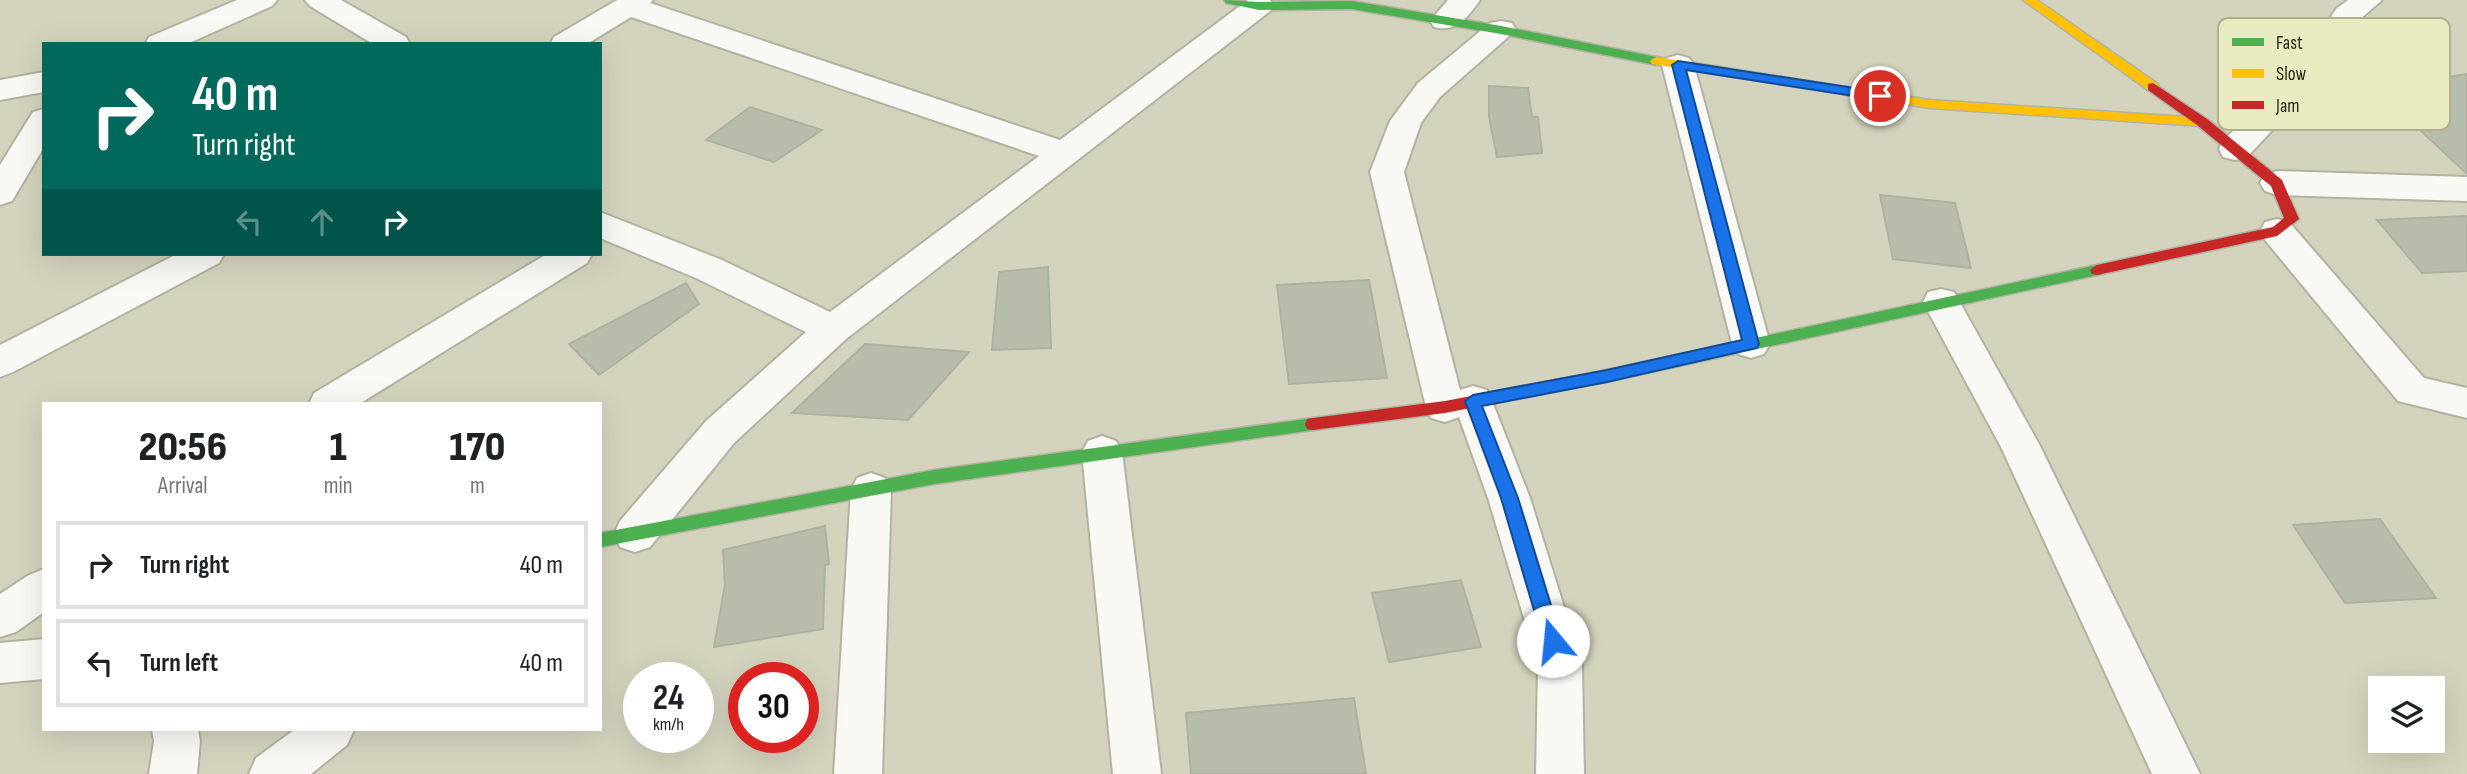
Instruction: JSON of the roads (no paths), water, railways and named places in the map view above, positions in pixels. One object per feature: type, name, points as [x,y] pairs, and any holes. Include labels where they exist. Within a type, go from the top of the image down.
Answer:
[{"type":"street","points":[[165,42],[262,0]]},
{"type":"street","points":[[320,0],[392,42]]},
{"type":"street","points":[[602,540],[934,477],[1459,404],[1607,376],[2277,231],[2292,219],[2277,183],[2202,122],[2029,0]]},
{"type":"street","points":[[2345,18],[2367,0]]},
{"type":"street","points":[[568,42],[634,3],[1064,153]]},
{"type":"street","points":[[635,534],[720,432],[833,330],[1064,153],[1244,3],[1350,3],[1455,10],[1501,30],[1678,65],[1930,104],[2202,122]]},
{"type":"street","points":[[1501,30],[1429,90],[1405,121],[1387,172],[1459,404],[1509,498],[1560,665],[1559,774]]},
{"type":"street","points":[[1678,65],[1751,344]]},
{"type":"street","points":[[0,90],[42,82]]},
{"type":"street","points":[[0,193],[42,122]]},
{"type":"street","points":[[2235,149],[2253,130]]},
{"type":"street","points":[[2277,183],[2467,189]]},
{"type":"street","points":[[604,230],[709,269],[833,330]]},
{"type":"street","points":[[2277,231],[2412,390],[2467,404]]},
{"type":"street","points":[[0,362],[202,256]]},
{"type":"street","points":[[331,402],[571,256]]},
{"type":"street","points":[[1941,302],[2019,444],[2176,774]]},
{"type":"street","points":[[1102,452],[1137,774]]},
{"type":"street","points":[[858,774],[871,490]]},
{"type":"street","points":[[0,618],[42,588]]},
{"type":"street","points":[[0,663],[42,659]]},
{"type":"street","points":[[173,774],[175,731]]},
{"type":"street","points":[[273,774],[330,731]]}]
